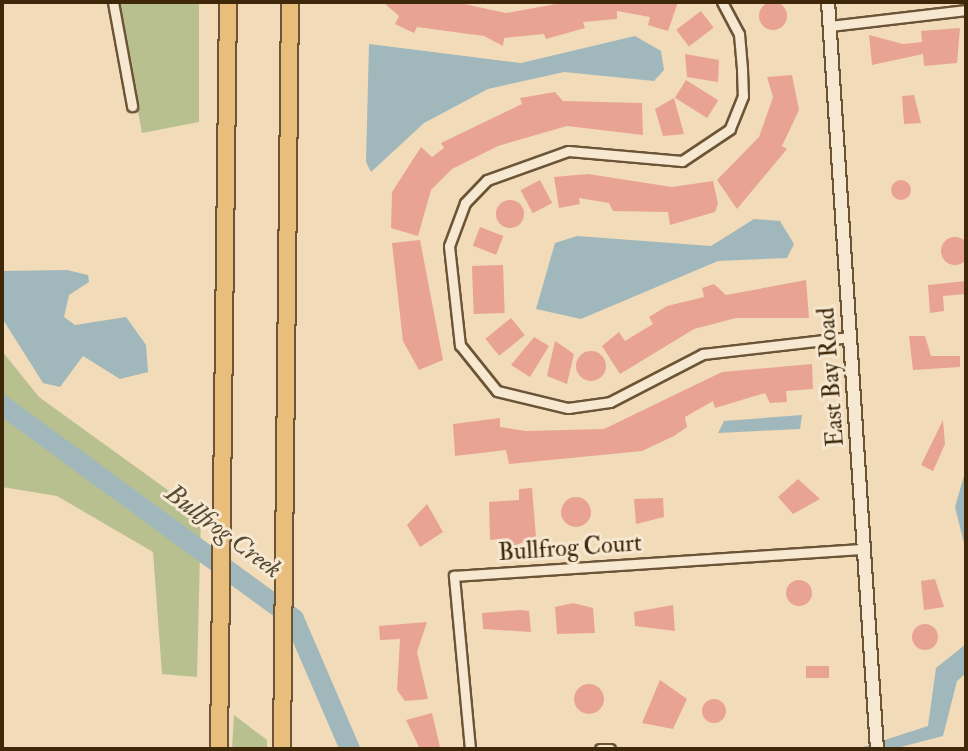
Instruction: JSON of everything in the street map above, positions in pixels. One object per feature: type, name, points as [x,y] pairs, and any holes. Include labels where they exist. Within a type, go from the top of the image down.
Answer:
[{"type":"highway","points":[[219,749],[228,2]]},
{"type":"highway","points":[[282,749],[290,2]]},
{"type":"street","points":[[113,2],[132,106]]},
{"type":"street","points":[[722,2],[739,34],[742,70],[743,96],[730,129],[682,161],[568,151],[487,180],[465,203],[449,246],[460,345],[497,391],[568,408],[610,402],[703,354],[850,337]]},
{"type":"street","name":"East Bay Road","points":[[828,2],[877,749]]},
{"type":"street","points":[[830,26],[966,10]]},
{"type":"street","name":"Bullfrog Court","points":[[470,749],[454,576],[864,549]]},
{"type":"street","points":[[600,749],[610,749]]},
{"type":"green space","points":[[118,2],[199,2],[199,122],[142,133]]},
{"type":"green space","points":[[2,351],[39,397],[201,514],[197,677],[162,674],[153,552],[57,496],[2,487]]},
{"type":"green space","points":[[234,715],[267,740],[267,749],[232,749]]},
{"type":"water","points":[[635,36],[661,51],[664,70],[654,81],[564,72],[488,89],[424,123],[371,172],[366,162],[369,44],[521,63]]},
{"type":"water","points":[[754,219],[780,221],[794,244],[787,258],[718,261],[581,319],[536,309],[555,243],[577,236],[711,246]]},
{"type":"water","points":[[67,270],[88,275],[89,282],[69,295],[64,317],[75,325],[126,317],[146,345],[148,372],[120,379],[83,356],[60,387],[43,383],[2,318],[2,271]]},
{"type":"water","points":[[802,415],[800,429],[718,433],[724,421]]},
{"type":"water","points":[[966,469],[966,551],[955,507]]},
{"type":"water","points":[[966,644],[966,673],[957,681],[943,736],[893,749],[857,749],[928,726],[936,668]]},
{"type":"building","points":[[383,2],[455,2],[506,13],[567,2],[678,2],[668,31],[648,25],[650,17],[617,11],[617,19],[583,22],[585,28],[546,39],[544,34],[504,38],[503,46],[484,36],[417,27],[414,33],[395,24],[399,16]]},
{"type":"building","points":[[773,2],[783,6],[787,16],[783,26],[773,30],[763,26],[759,16],[763,6]]},
{"type":"building","points":[[701,11],[714,28],[689,46],[676,30]]},
{"type":"building","points":[[960,28],[957,63],[924,66],[923,54],[872,65],[869,35],[903,44],[922,42],[921,31]]},
{"type":"building","points":[[685,54],[719,60],[718,82],[687,77]]},
{"type":"building","points":[[792,75],[799,110],[782,146],[787,149],[737,209],[717,180],[759,137],[773,97],[767,77]]},
{"type":"building","points":[[686,80],[718,100],[707,118],[675,98]]},
{"type":"building","points":[[555,92],[563,101],[642,103],[643,135],[567,126],[498,146],[452,169],[431,190],[418,236],[391,228],[392,192],[421,147],[432,157],[444,148],[441,143],[522,104],[520,98]]},
{"type":"building","points":[[914,95],[921,123],[904,124],[902,96]]},
{"type":"building","points":[[674,98],[684,134],[663,136],[655,109]]},
{"type":"building","points":[[588,174],[672,187],[713,181],[718,204],[715,212],[670,225],[668,212],[613,211],[609,203],[579,198],[580,204],[559,208],[554,177]]},
{"type":"building","points":[[540,180],[552,203],[533,213],[521,190]]},
{"type":"building","points":[[897,180],[905,180],[911,190],[905,200],[897,200],[891,194],[891,186]]},
{"type":"building","points":[[510,200],[520,204],[524,214],[520,224],[510,228],[500,224],[496,214],[500,204]]},
{"type":"building","points":[[480,227],[503,236],[496,255],[473,246]]},
{"type":"building","points":[[955,237],[965,241],[969,251],[965,261],[955,265],[945,261],[941,251],[945,241]]},
{"type":"building","points":[[420,240],[443,360],[419,370],[403,341],[392,243]]},
{"type":"building","points":[[503,265],[505,313],[474,314],[472,266]]},
{"type":"building","points":[[806,280],[809,318],[736,318],[694,329],[620,374],[602,346],[619,332],[625,341],[653,324],[649,317],[667,306],[704,297],[702,288],[714,284],[726,295]]},
{"type":"building","points":[[966,281],[966,294],[943,296],[944,311],[930,313],[928,285]]},
{"type":"building","points":[[511,318],[525,335],[499,356],[485,339]]},
{"type":"building","points":[[909,336],[925,336],[931,356],[960,356],[960,367],[913,370]]},
{"type":"building","points":[[534,337],[549,346],[530,377],[511,365]]},
{"type":"building","points":[[555,341],[574,354],[567,384],[547,376]]},
{"type":"building","points":[[591,351],[597,352],[605,360],[605,372],[597,380],[591,381],[585,380],[577,372],[576,366],[577,360],[585,352]]},
{"type":"building","points":[[812,364],[813,389],[786,391],[787,402],[770,403],[765,393],[715,408],[713,401],[685,417],[687,427],[642,451],[509,464],[506,450],[455,456],[453,424],[500,418],[500,427],[526,431],[604,429],[722,372]]},
{"type":"building","points":[[943,420],[945,444],[933,471],[921,465]]},
{"type":"building","points":[[798,479],[820,499],[793,514],[778,497]]},
{"type":"building","points":[[532,488],[536,537],[509,548],[508,538],[490,540],[489,502],[519,500],[519,489]]},
{"type":"building","points":[[576,497],[587,501],[591,512],[587,523],[576,527],[565,523],[561,512],[565,501]]},
{"type":"building","points":[[663,498],[664,517],[636,524],[634,499]]},
{"type":"building","points":[[427,504],[443,532],[420,547],[407,525]]},
{"type":"building","points":[[935,579],[944,607],[924,610],[921,581]]},
{"type":"building","points":[[799,580],[808,584],[812,593],[808,602],[799,606],[790,602],[786,593],[790,584]]},
{"type":"building","points":[[573,603],[593,608],[595,633],[557,634],[555,607]]},
{"type":"building","points":[[673,605],[675,631],[635,626],[634,612]]},
{"type":"building","points":[[529,611],[531,632],[483,629],[482,613]]},
{"type":"building","points":[[427,622],[417,652],[428,699],[405,701],[397,690],[400,639],[380,640],[379,626]]},
{"type":"building","points":[[925,624],[934,628],[938,637],[934,646],[925,650],[916,646],[912,637],[916,628]]},
{"type":"building","points":[[806,666],[829,666],[829,678],[806,678]]},
{"type":"building","points":[[660,680],[687,699],[673,729],[642,723]]},
{"type":"building","points":[[589,684],[595,685],[603,693],[603,705],[595,713],[589,714],[583,713],[575,705],[574,699],[575,693],[583,685]]},
{"type":"building","points":[[714,699],[723,702],[726,711],[723,720],[714,723],[705,720],[702,711],[705,702]]},
{"type":"building","points":[[432,713],[440,747],[420,749],[406,720]]},
{"type":"waterway","name":"Bullfrog Creek","points":[[2,405],[294,619],[350,749]]}]
